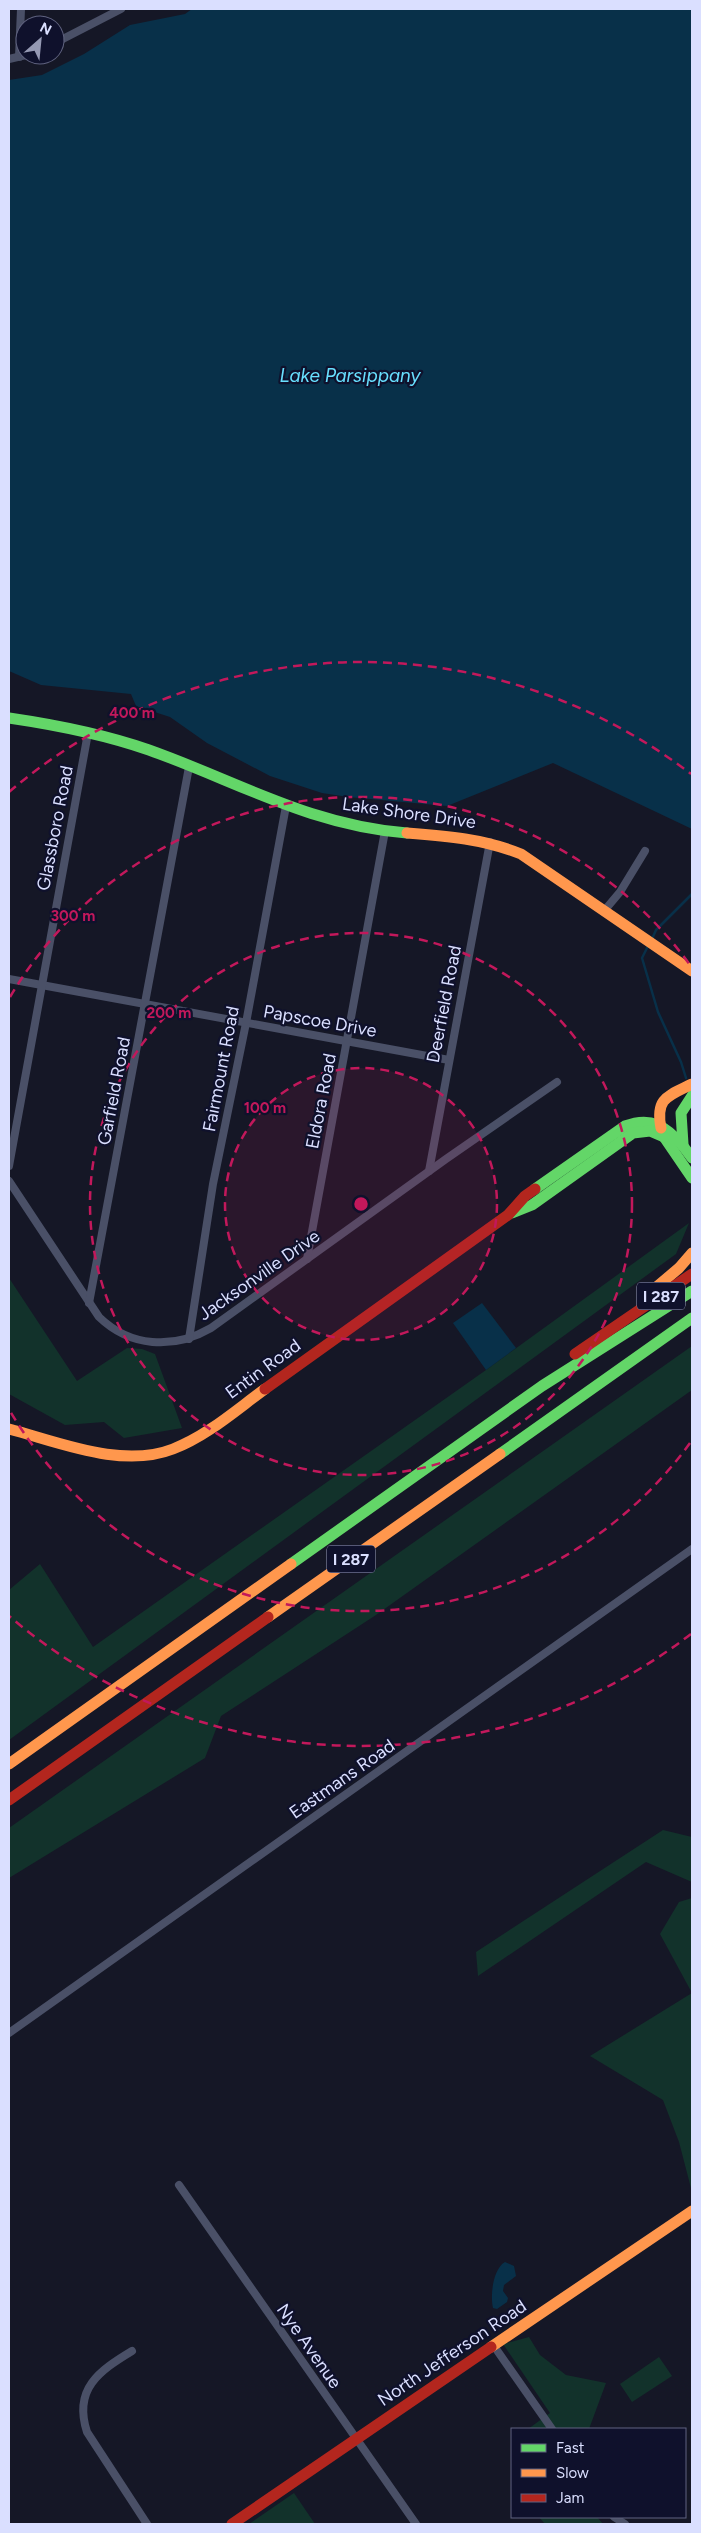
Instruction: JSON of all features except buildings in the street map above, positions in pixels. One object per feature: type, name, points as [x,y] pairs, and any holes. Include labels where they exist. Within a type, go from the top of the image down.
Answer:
[{"type":"main road","name":"Lake Shore Drive","points":[[9,718],[88,732],[151,751],[286,806],[330,820],[385,831],[468,838],[490,842],[521,854],[692,971]]},
{"type":"main road","points":[[692,1084],[661,1101],[658,1111],[664,1137],[692,1178]]},
{"type":"main road","points":[[684,1146],[681,1113],[688,1099],[692,1096]]},
{"type":"main road","name":"Entin Road","points":[[9,1429],[125,1456],[150,1455],[174,1449],[206,1431],[508,1215],[525,1196],[617,1130],[638,1121],[660,1122]]},
{"type":"main road","points":[[660,1122],[670,1129],[692,1158]]},
{"type":"main road","name":"Entin Road","points":[[508,1215],[532,1205],[633,1133],[650,1131],[664,1137]]},
{"type":"main road","points":[[629,1318],[642,1298],[679,1268],[692,1253]]},
{"type":"main road","name":"I 287","points":[[9,1764],[542,1386],[569,1358],[692,1274]]},
{"type":"main road","points":[[542,1386],[692,1291]]},
{"type":"main road","name":"I 287","points":[[9,1800],[692,1318]]},
{"type":"main road","name":"North Jefferson Road","points":[[232,2524],[692,2211]]},
{"type":"street","points":[[65,37],[122,9]]},
{"type":"street","name":"Glassboro Road","points":[[9,1166],[88,732]]},
{"type":"street","name":"Garfield Road","points":[[89,1303],[189,766]]},
{"type":"street","name":"Fairmount Road","points":[[188,1339],[213,1184],[246,1022],[286,806]]},
{"type":"street","name":"Eldora Road","points":[[306,1260],[348,1041],[385,831]]},
{"type":"street","name":"Deerfield Road","points":[[429,1171],[490,842]]},
{"type":"street","points":[[604,911],[620,892],[645,851]]},
{"type":"street","name":"Papscoe Drive","points":[[9,979],[449,1060]]},
{"type":"street","name":"Jacksonville Drive","points":[[9,1181],[89,1303],[108,1325],[129,1337],[154,1343],[188,1339],[211,1328],[429,1171],[558,1082]]},
{"type":"street","name":"Eastmans Road","points":[[9,2033],[692,1549]]},
{"type":"street","name":"Nye Avenue","points":[[179,2185],[416,2524]]},
{"type":"street","points":[[494,2346],[551,2428]]},
{"type":"street","points":[[132,2351],[110,2364],[94,2378],[84,2398],[82,2418],[87,2432],[147,2524]]},
{"type":"green space","points":[[689,1223],[676,1254],[9,1740],[9,1590],[40,1564],[93,1647],[486,1370]]},
{"type":"green space","points":[[9,1278],[77,1381],[127,1348],[142,1349],[155,1354],[182,1428],[124,1438],[104,1422],[65,1425],[9,1394]]},
{"type":"green space","points":[[692,1346],[692,1390],[376,1615],[221,1716],[205,1758],[9,1878],[9,1828]]},
{"type":"green space","points":[[663,1830],[692,1837],[692,1882],[646,1862],[478,1976],[476,1952]]},
{"type":"green space","points":[[692,1898],[692,1993],[660,1934],[679,1902]]},
{"type":"green space","points":[[692,1993],[692,2192],[679,2142],[663,2100],[590,2056]]},
{"type":"green space","points":[[529,2337],[540,2355],[566,2375],[606,2383],[589,2428],[529,2428],[550,2413],[503,2344]]},
{"type":"green space","points":[[659,2357],[672,2376],[632,2402],[620,2384]]},
{"type":"green space","points":[[294,2493],[315,2524],[249,2524]]},
{"type":"green space","points":[[540,2518],[598,2518],[603,2524],[545,2524]]},
{"type":"water","name":"Lake Parsippany","points":[[192,9],[692,9],[692,829],[553,763],[447,806],[322,793],[270,776],[207,743],[170,717],[136,706],[131,694],[41,685],[9,671],[9,80],[42,75],[65,65],[130,25],[185,14]]},
{"type":"water","points":[[482,1303],[516,1348],[486,1370],[453,1323]]},
{"type":"water","points":[[505,2262],[514,2266],[516,2276],[504,2285],[503,2291],[508,2298],[507,2302],[497,2309],[493,2308],[492,2303],[493,2283],[498,2270]]},
{"type":"waterway","points":[[652,939],[656,930],[692,894]]},
{"type":"waterway","points":[[648,946],[642,958],[658,1012],[681,1062],[686,1078]]},
{"type":"traffic: fast","points":[[9,718],[62,727],[114,739],[182,762],[306,812],[371,828],[407,833]]},
{"type":"traffic: fast","points":[[683,1144],[681,1113],[692,1096]]},
{"type":"traffic: fast","points":[[535,1189],[625,1126],[634,1123],[650,1123],[664,1128],[683,1146]]},
{"type":"traffic: fast","points":[[512,1213],[532,1205],[633,1133],[650,1131],[664,1137]]},
{"type":"traffic: fast","points":[[664,1137],[692,1178]]},
{"type":"traffic: fast","points":[[683,1146],[692,1158]]},
{"type":"traffic: fast","points":[[291,1564],[542,1386],[692,1291]]},
{"type":"traffic: fast","points":[[500,1454],[692,1318]]},
{"type":"traffic: slow","points":[[407,833],[479,842],[521,854],[692,971]]},
{"type":"traffic: slow","points":[[661,1128],[660,1110],[665,1099],[692,1084]]},
{"type":"traffic: slow","points":[[653,1290],[679,1268],[692,1253]]},
{"type":"traffic: slow","points":[[9,1429],[69,1446],[112,1455],[133,1456],[153,1454],[186,1444],[221,1422],[265,1389]]},
{"type":"traffic: slow","points":[[268,1617],[500,1454]]},
{"type":"traffic: slow","points":[[9,1764],[291,1564]]},
{"type":"traffic: slow","points":[[491,2347],[692,2211]]},
{"type":"traffic: jam","points":[[265,1389],[508,1215],[525,1196],[535,1189]]},
{"type":"traffic: jam","points":[[575,1354],[692,1274]]},
{"type":"traffic: jam","points":[[9,1800],[268,1617]]},
{"type":"traffic: jam","points":[[232,2524],[491,2347]]}]
